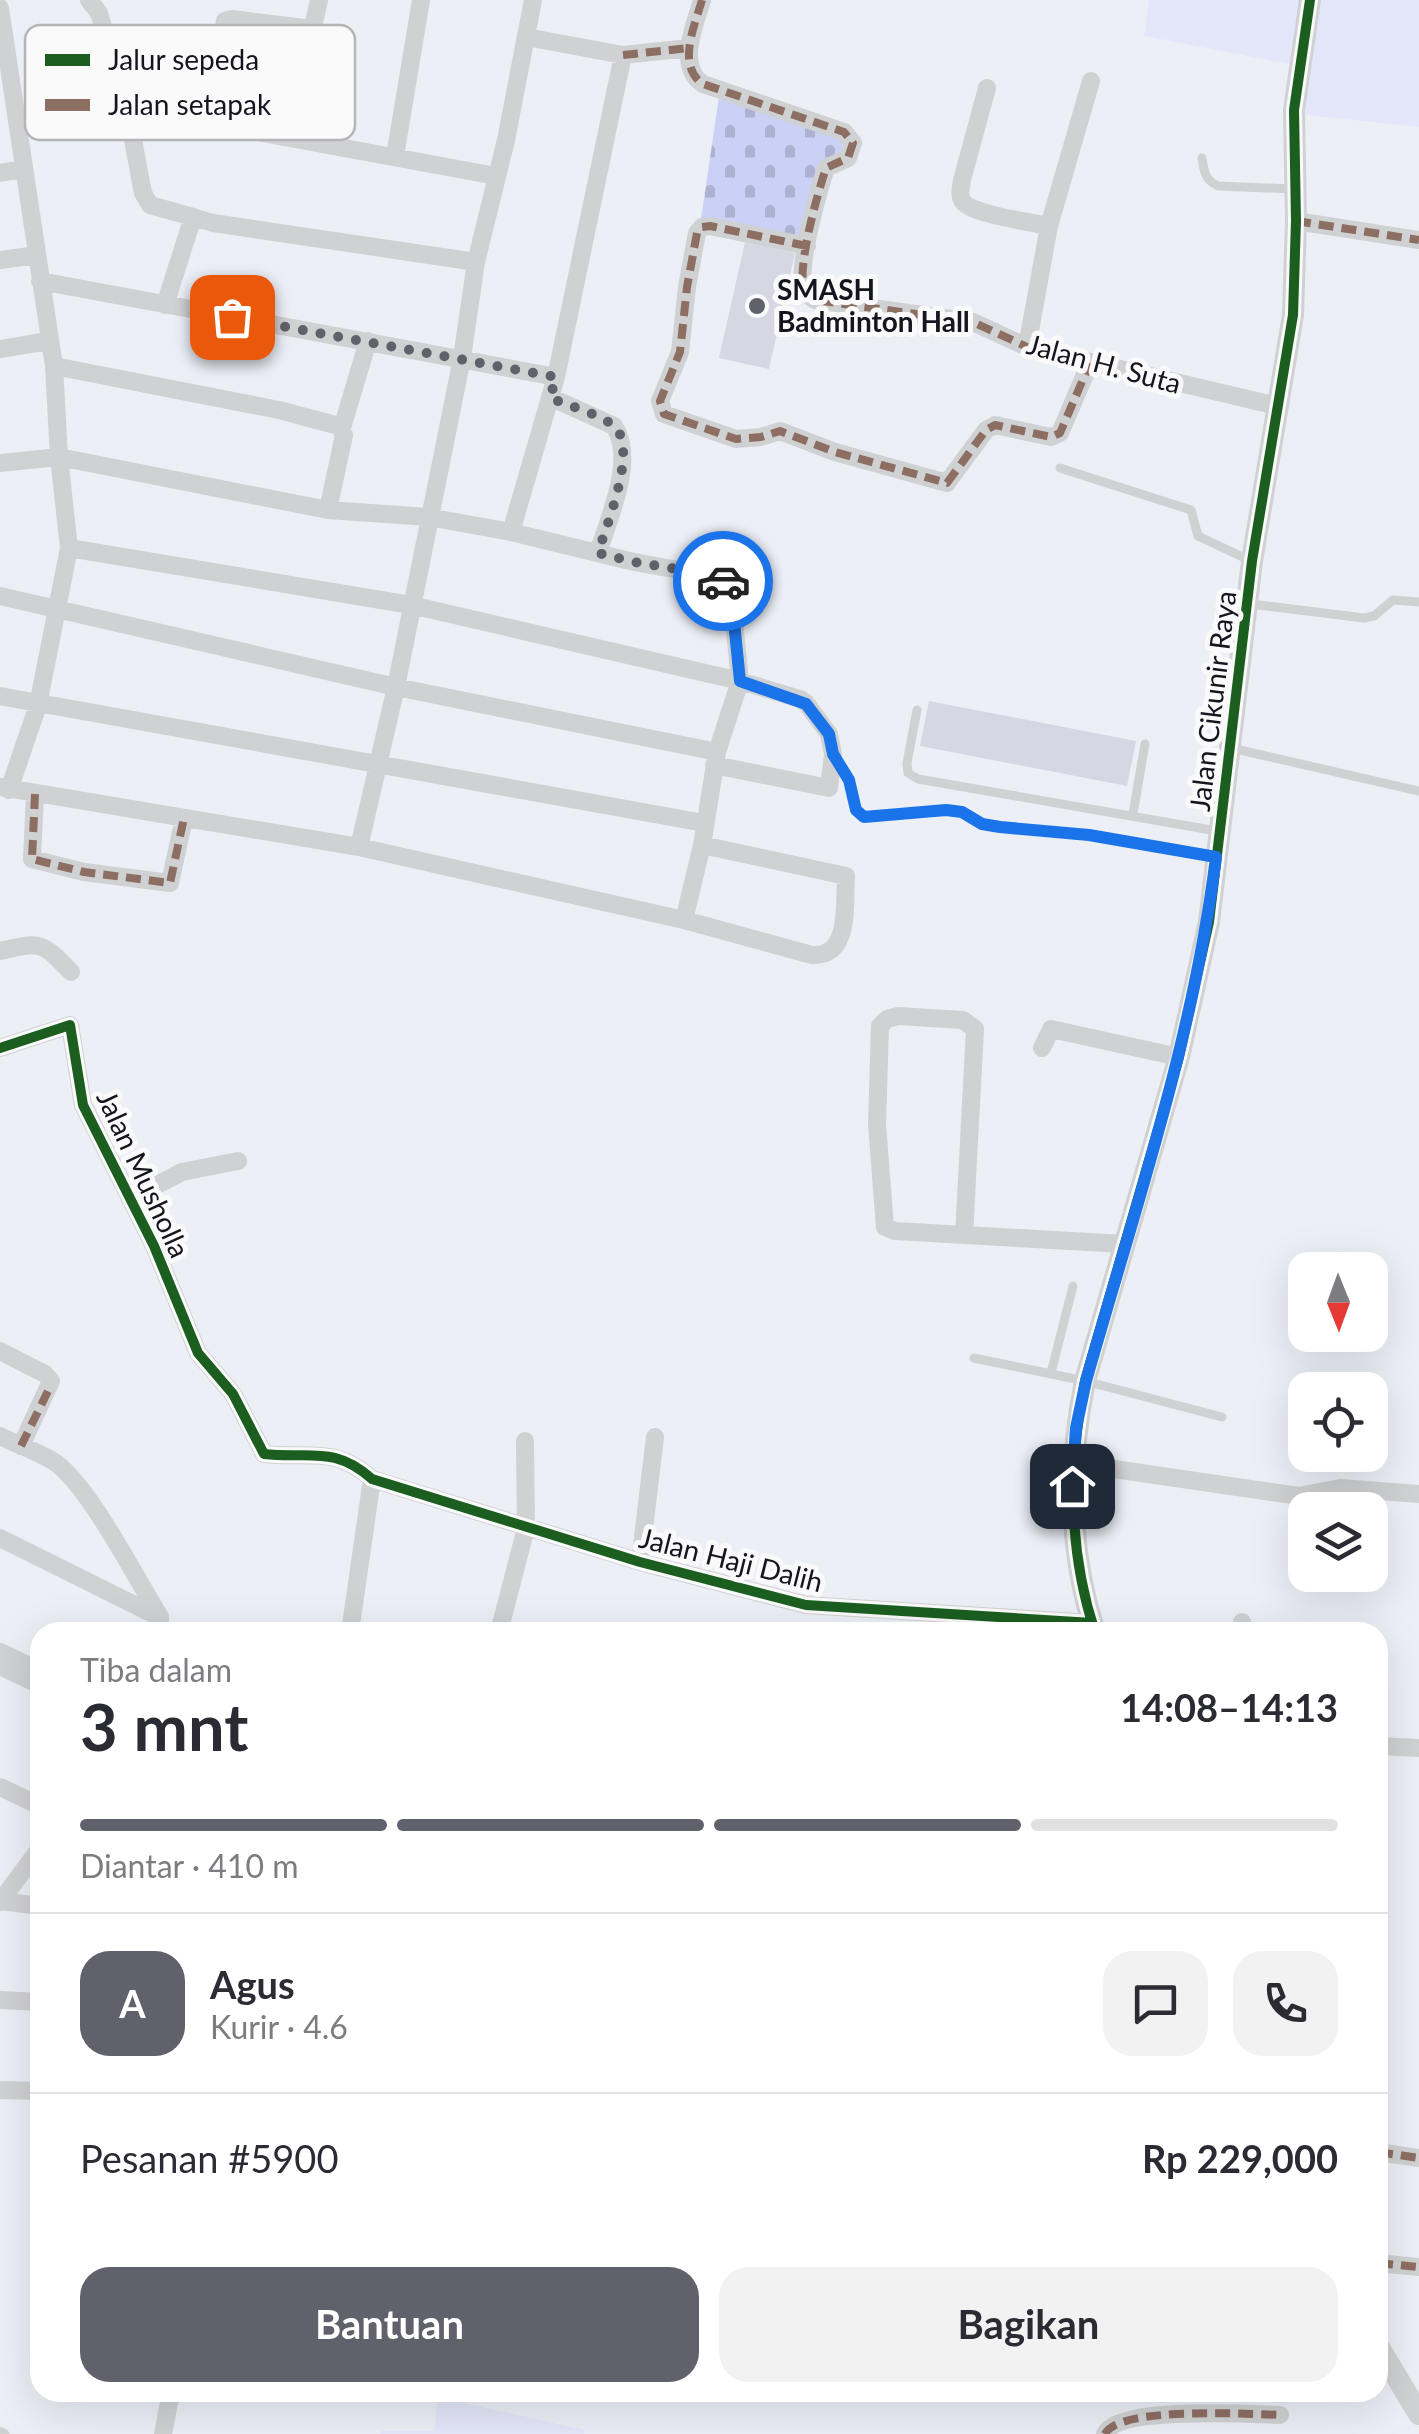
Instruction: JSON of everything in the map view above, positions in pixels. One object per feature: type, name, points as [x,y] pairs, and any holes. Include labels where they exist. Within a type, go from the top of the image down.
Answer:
[{"type":"street","points":[[89,0],[97,8],[102,25]]},
{"type":"street","points":[[314,25],[319,0]]},
{"type":"street","points":[[395,156],[421,0]]},
{"type":"street","points":[[359,847],[396,687],[462,358],[476,262],[533,0]]},
{"type":"street","points":[[526,37],[623,55],[689,48],[702,0]]},
{"type":"street","name":"Jalan Cikunir Raya","points":[[1092,1622],[1072,1510],[1076,1428],[1179,1057],[1208,922],[1252,562],[1293,315],[1296,78],[1310,0]]},
{"type":"street","points":[[0,8],[6,84],[24,169],[54,366],[68,548],[38,704],[4,788],[359,847],[684,920],[812,954],[828,954],[836,948],[846,876],[702,845]]},
{"type":"street","points":[[224,25],[232,18],[284,25]]},
{"type":"street","name":"Jalan H. Suta","points":[[689,48],[688,65],[693,78],[702,84],[850,137],[853,143],[848,158],[826,168],[807,246],[803,285],[815,300],[973,322],[1027,346],[1276,406]]},
{"type":"street","points":[[511,532],[556,377],[623,55]]},
{"type":"street","points":[[1027,346],[1049,226],[1092,81]]},
{"type":"street","points":[[986,88],[960,195],[976,209],[1049,226]]},
{"type":"street","points":[[134,140],[150,205],[213,223],[476,262]]},
{"type":"street","points":[[310,140],[496,176]]},
{"type":"street","points":[[0,173],[24,169]]},
{"type":"street","points":[[165,304],[192,217]]},
{"type":"street","points":[[1296,221],[1419,240]]},
{"type":"street","points":[[807,246],[710,226],[697,233],[686,288],[680,352],[660,401],[664,414],[736,439],[780,430],[835,452],[947,483],[986,430],[995,425],[1052,436],[1060,432],[1090,363]]},
{"type":"street","points":[[0,260],[37,256]]},
{"type":"street","points":[[40,280],[556,377]]},
{"type":"street","points":[[0,349],[48,340]]},
{"type":"street","points":[[328,510],[344,435],[342,428],[368,341]]},
{"type":"street","points":[[54,366],[279,410],[342,428]]},
{"type":"street","points":[[550,398],[614,426],[624,446],[624,463],[598,553]]},
{"type":"street","points":[[0,463],[58,457],[328,510],[428,517],[707,574],[726,583],[731,592],[740,681],[715,759],[702,845],[684,920]]},
{"type":"street","points":[[0,596],[828,788],[833,754],[829,734],[806,704],[740,681],[411,606],[68,548]]},
{"type":"street","points":[[0,696],[704,823]]},
{"type":"street","points":[[36,794],[32,859],[84,872],[170,883],[184,818]]},
{"type":"street","points":[[0,951],[26,943],[38,944],[52,950],[72,972]]},
{"type":"street","points":[[964,1235],[976,1029],[963,1020],[892,1017],[880,1026],[878,1052],[883,1223],[895,1231],[964,1235],[1124,1244]]},
{"type":"street","name":"Jalan Musholla","points":[[0,1048],[70,1025],[83,1105],[154,1246],[198,1353],[233,1394],[264,1454],[335,1457],[354,1464],[372,1479]]},
{"type":"street","points":[[1042,1048],[1050,1029],[1179,1057]]},
{"type":"street","points":[[130,1198],[182,1172],[238,1162]]},
{"type":"street","points":[[0,1351],[51,1381],[21,1446]]},
{"type":"street","points":[[0,1436],[56,1464],[68,1476],[94,1509],[158,1622]]},
{"type":"street","points":[[640,1562],[655,1437]]},
{"type":"street","points":[[502,1622],[526,1528],[525,1441]]},
{"type":"street","points":[[1073,1464],[1299,1496],[1340,1488],[1419,1494]]},
{"type":"street","points":[[351,1622],[372,1479]]},
{"type":"street","name":"Jalan Haji Dalih","points":[[372,1479],[640,1562],[806,1606],[941,1622]]},
{"type":"street","points":[[0,1538],[154,1622]]},
{"type":"street","points":[[0,1652],[30,1666]]},
{"type":"street","points":[[0,1666],[30,1680]]},
{"type":"street","points":[[1388,1746],[1419,1748]]},
{"type":"street","points":[[0,1787],[30,1801]]},
{"type":"street","points":[[30,1861],[0,1901],[30,1905]]},
{"type":"street","points":[[0,2000],[30,2002]]},
{"type":"street","points":[[0,2090],[30,2092]]},
{"type":"street","points":[[1388,2153],[1419,2158]]},
{"type":"street","points":[[1388,2264],[1419,2267]]},
{"type":"street","points":[[1388,2363],[1419,2414]]},
{"type":"street","points":[[163,2434],[168,2402]]},
{"type":"street","points":[[1104,2434],[1114,2423],[1183,2414],[1280,2415]]},
{"type":"lane","points":[[1202,158],[1204,174],[1218,186],[1296,189]]},
{"type":"lane","points":[[1060,468],[1190,510],[1198,536],[1252,562]]},
{"type":"lane","points":[[1248,604],[1369,618],[1393,600],[1419,602]]},
{"type":"lane","points":[[917,710],[907,763],[908,772],[918,779],[1220,831]]},
{"type":"lane","points":[[1132,814],[1145,744]]},
{"type":"lane","points":[[1231,748],[1419,791]]},
{"type":"lane","points":[[833,754],[849,780],[856,810],[864,817],[946,810],[962,812],[982,824],[1089,835],[1216,857]]},
{"type":"lane","points":[[1051,1373],[1072,1286]]},
{"type":"lane","points":[[974,1358],[1086,1381],[1222,1417]]},
{"type":"shaded area","points":[[1149,0],[1419,0],[1419,127],[1297,114],[1304,67],[1144,36]]},
{"type":"shaded area","points":[[437,2402],[460,2402],[585,2430],[584,2434],[380,2434],[434,2431]]},
{"type":"green space","points":[[719,97],[843,139],[841,155],[800,238],[701,219]]},
{"type":"building","name":"SMASH Badminton Hall","points":[[745,242],[795,253],[769,369],[719,358]]},
{"type":"building","points":[[929,701],[1136,741],[1127,786],[920,746]]},
{"type":"marked path","points":[[702,0],[689,56],[690,67],[703,84],[844,132],[853,143],[848,158],[826,168],[822,179],[803,263],[808,295],[815,300],[973,322],[1027,347]]},
{"type":"marked path","points":[[623,55],[689,48]]},
{"type":"marked path","points":[[1296,221],[1419,240]]},
{"type":"marked path","points":[[807,246],[702,227],[697,233],[687,287],[680,352],[660,401],[664,414],[736,439],[780,431],[835,452],[947,483],[986,430],[995,425],[1051,437],[1060,433],[1090,363]]},
{"type":"marked path","points":[[35,794],[32,859],[84,872],[170,883],[184,818]]},
{"type":"marked path","points":[[21,1446],[49,1389]]},
{"type":"marked path","points":[[1388,2153],[1419,2158]]},
{"type":"marked path","points":[[1388,2264],[1419,2267]]},
{"type":"marked path","points":[[1105,2434],[1115,2425],[1158,2415],[1280,2415]]},
{"type":"cycle path","points":[[1092,1622],[1075,1539],[1079,1413],[1179,1057],[1209,922],[1252,561],[1293,315],[1294,110],[1310,0]]},
{"type":"cycle path","points":[[0,1048],[70,1025],[83,1105],[154,1246],[198,1353],[233,1394],[264,1454],[333,1457],[372,1479],[640,1562],[806,1605],[1076,1622]]},
{"type":"way so far","points":[[232,317],[556,377],[550,398],[614,426],[624,446],[624,463],[598,553],[707,574],[723,581]]},
{"type":"place","name":"SMASH Badminton Hall","points":[[757,306]]},
{"type":"route","points":[[723,581],[731,592],[740,681],[806,704],[829,734],[833,754],[849,780],[856,810],[864,817],[946,810],[962,812],[982,824],[1089,835],[1216,857],[1208,922],[1179,1057],[1086,1381],[1076,1428],[1072,1486]]}]
